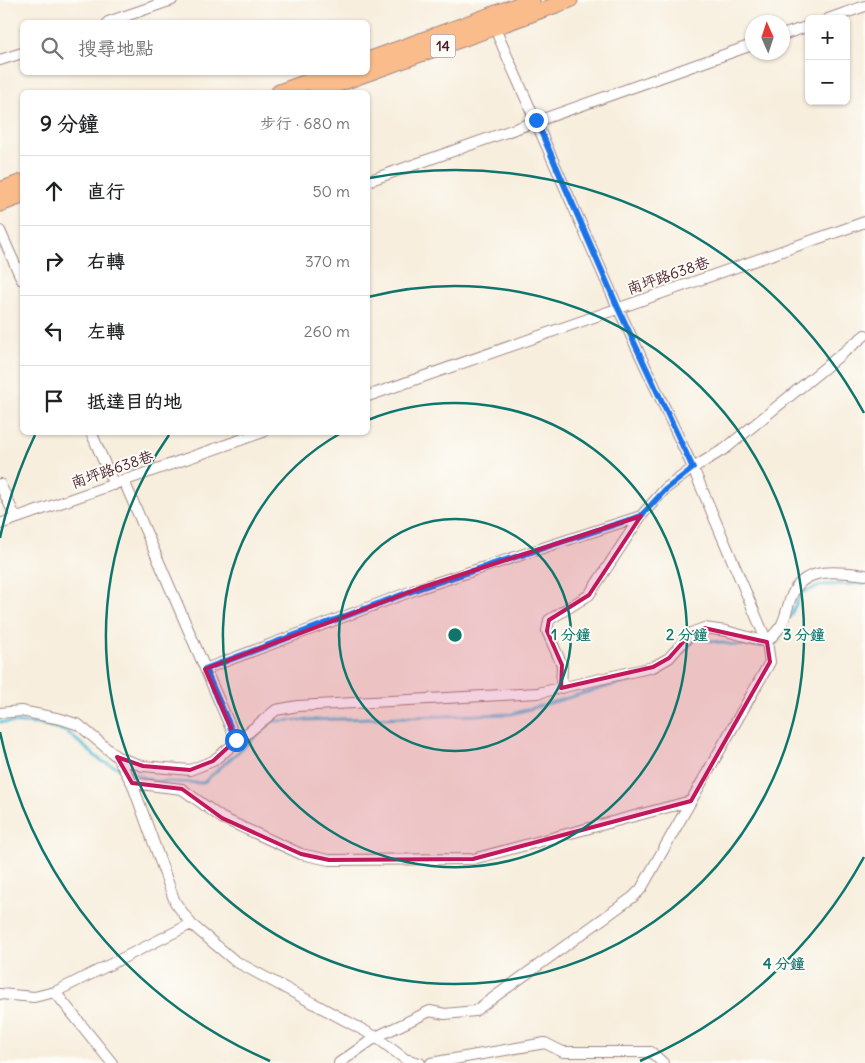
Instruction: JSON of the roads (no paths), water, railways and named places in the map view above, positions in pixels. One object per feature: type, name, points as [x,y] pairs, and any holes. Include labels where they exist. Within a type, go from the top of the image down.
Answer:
[{"type":"main road","name":"14","points":[[370,70],[492,21],[532,0]]},
{"type":"main road","name":"14","points":[[370,59],[492,21],[564,1]]},
{"type":"main road","points":[[285,90],[327,75]]},
{"type":"main road","name":"14","points":[[321,90],[358,75]]},
{"type":"main road","points":[[0,190],[20,183]]},
{"type":"main road","points":[[0,204],[20,197]]},
{"type":"street","points":[[114,20],[172,0]]},
{"type":"street","points":[[839,15],[865,6]]},
{"type":"street","points":[[339,1063],[376,1037],[430,1011],[445,1014],[475,1011],[633,897],[641,889],[770,662],[767,642],[693,468],[618,308],[492,21]]},
{"type":"street","points":[[790,32],[805,27]]},
{"type":"street","points":[[370,180],[745,47]]},
{"type":"street","points":[[0,60],[20,53]]},
{"type":"street","name":"南坪路638巷","points":[[370,395],[865,222]]},
{"type":"street","points":[[0,230],[20,275]]},
{"type":"street","points":[[560,688],[562,666],[547,631],[549,620],[589,595],[641,516],[665,490],[693,468],[726,448],[865,335]]},
{"type":"street","points":[[93,435],[119,483],[236,740]]},
{"type":"street","name":"南坪路638巷","points":[[0,524],[255,435]]},
{"type":"street","points":[[0,484],[16,518]]},
{"type":"street","points":[[205,669],[420,588],[641,516]]},
{"type":"street","points":[[767,642],[782,624],[795,589],[806,579],[820,574],[835,572],[865,575]]},
{"type":"street","points":[[0,713],[21,711],[79,725],[117,756],[143,766],[190,770],[213,761],[236,740],[276,710],[538,693],[653,667],[669,658],[691,633],[704,628],[726,631],[767,642]]},
{"type":"street","points":[[117,756],[132,783],[175,902],[191,924],[235,961],[376,1037],[405,1059],[420,1063]]},
{"type":"street","points":[[132,783],[182,789],[222,818],[302,854],[329,860],[473,859],[691,801]]},
{"type":"street","points":[[0,994],[34,997],[55,992],[191,924]]},
{"type":"street","points":[[55,992],[112,1063]]},
{"type":"street","points":[[431,1063],[545,1043],[563,1052],[651,1052],[663,1063]]},
{"type":"waterway","points":[[790,617],[801,593],[823,585],[865,584]]},
{"type":"waterway","points":[[770,646],[774,646],[784,629]]},
{"type":"waterway","points":[[128,771],[153,781],[203,783],[273,721],[512,714],[609,686],[657,676],[697,638],[734,645],[763,646]]},
{"type":"waterway","points":[[0,722],[39,724],[67,732],[101,761],[120,768]]}]
